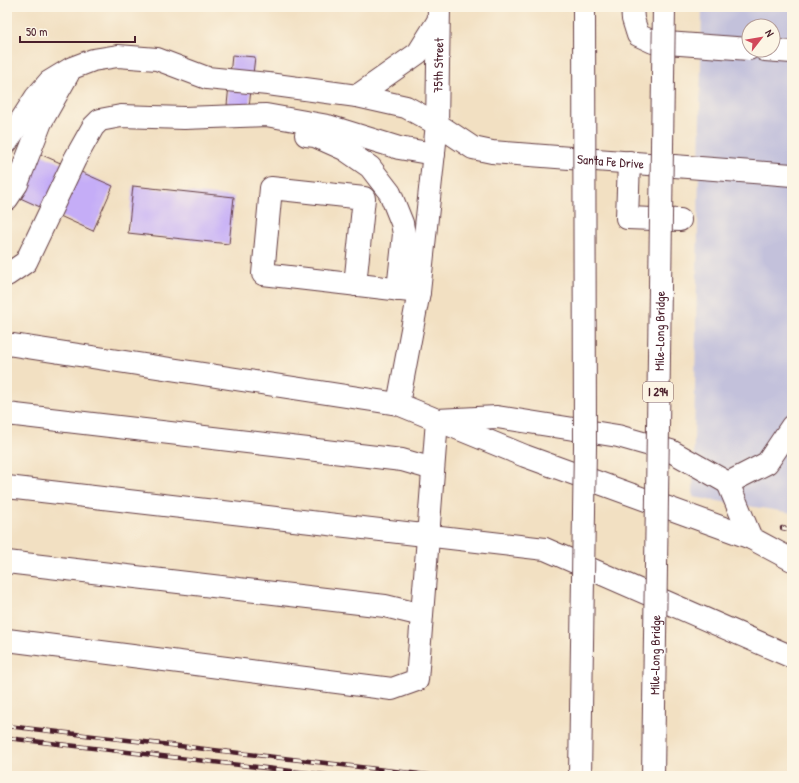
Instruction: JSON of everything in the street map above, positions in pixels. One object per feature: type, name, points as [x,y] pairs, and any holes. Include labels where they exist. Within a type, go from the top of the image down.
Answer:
[{"type":"main road","points":[[580,776],[585,446],[584,7]]},
{"type":"main road","points":[[632,7],[632,19],[638,35],[653,42],[741,48]]},
{"type":"main road","name":"Mile-Long Bridge","points":[[653,776],[664,7]]},
{"type":"main road","points":[[357,96],[418,53],[439,13]]},
{"type":"main road","name":"75th Street","points":[[408,291],[434,154],[437,124],[439,13]]},
{"type":"main road","points":[[781,51],[792,52]]},
{"type":"main road","name":"Santa Fe Drive","points":[[7,142],[36,97],[49,82],[72,68],[93,60],[118,56],[156,59],[207,78],[268,84],[357,96],[406,107],[437,124],[473,148],[492,152],[792,175]]},
{"type":"main road","points":[[7,199],[17,184],[41,122],[72,68]]},
{"type":"main road","points":[[7,275],[26,262],[75,159],[93,127],[100,120],[121,116],[184,118],[266,115],[328,126],[399,148],[434,154]]},
{"type":"main road","points":[[184,118],[315,136],[344,149],[370,167],[390,193],[402,223],[408,291],[398,404]]},
{"type":"main road","points":[[629,162],[627,218],[680,220]]},
{"type":"main road","points":[[355,285],[364,198],[271,188],[263,274],[355,285],[408,291]]},
{"type":"main road","points":[[7,344],[398,404],[525,456],[751,538],[792,560]]},
{"type":"main road","points":[[7,414],[402,460],[433,469]]},
{"type":"main road","points":[[437,420],[498,417],[618,436],[671,450],[728,483],[751,538]]},
{"type":"main road","points":[[7,640],[392,689],[417,680],[437,420]]},
{"type":"main road","points":[[728,483],[767,463],[792,426]]},
{"type":"main road","points":[[7,487],[546,550],[792,657]]},
{"type":"main road","points":[[7,562],[385,606],[422,615]]},
{"type":"shaded area","points":[[702,7],[792,7],[792,513],[693,497]]},
{"type":"building","points":[[232,55],[255,57],[249,107],[227,105]]},
{"type":"building","points":[[24,147],[113,186],[93,231],[7,192]]},
{"type":"building","points":[[133,186],[234,197],[229,244],[128,233]]},
{"type":"railway","points":[[782,528],[792,530]]},
{"type":"railway","points":[[7,726],[437,776]]},
{"type":"railway","points":[[7,738],[334,776]]}]
